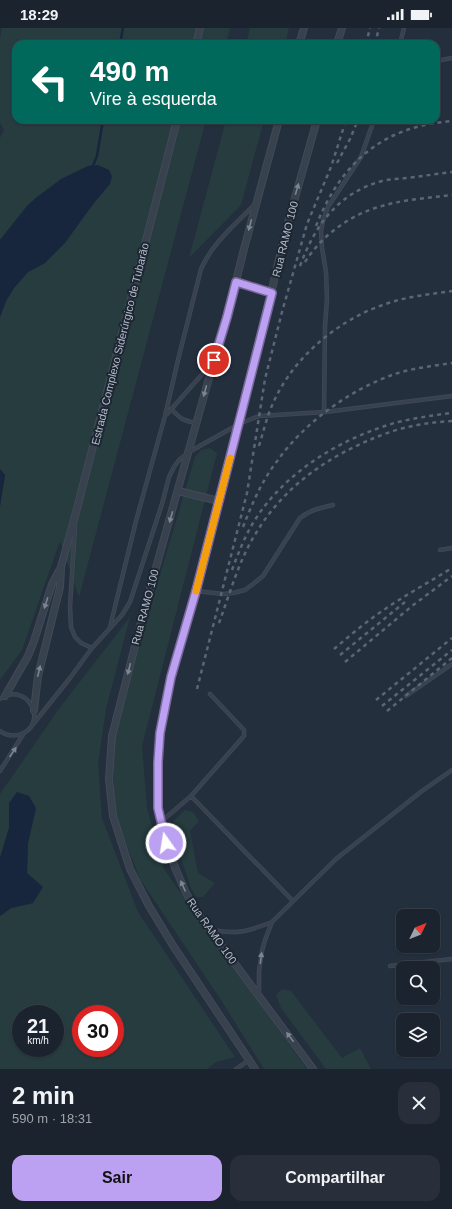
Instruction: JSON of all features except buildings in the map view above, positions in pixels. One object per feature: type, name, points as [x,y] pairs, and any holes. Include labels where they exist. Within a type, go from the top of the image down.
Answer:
[{"type":"street","points":[[197,40],[200,28]]},
{"type":"street","points":[[300,40],[304,28]]},
{"type":"street","points":[[338,40],[342,28]]},
{"type":"street","name":"Estrada Complexo Siderúrgico de Tubarão","points":[[34,710],[38,676],[60,587],[61,567],[176,124]]},
{"type":"street","name":"Rua RAMO 100","points":[[255,1069],[172,944],[149,906],[130,869],[113,816],[109,779],[112,736],[144,607],[227,317],[278,124]]},
{"type":"street","name":"Rua RAMO 100","points":[[313,1069],[201,918],[186,893],[166,843],[158,808],[158,762],[160,733],[171,677],[196,591],[272,293],[287,226],[316,124]]},
{"type":"street","points":[[236,282],[272,293]]},
{"type":"street","points":[[178,491],[219,501]]},
{"type":"street","name":"Estrada Complexo Siderúrgico de Tubarão","points":[[2,697],[28,656],[52,584],[61,567]]},
{"type":"lane","points":[[401,40],[404,28]]},
{"type":"lane","points":[[440,60],[452,58]]},
{"type":"lane","points":[[324,412],[327,299],[326,272],[321,231],[328,208],[361,157],[373,124]]},
{"type":"lane","points":[[110,629],[138,514],[165,416],[200,269],[206,256],[215,245],[256,203]]},
{"type":"lane","points":[[165,416],[214,360]]},
{"type":"lane","points":[[0,731],[11,736],[18,736],[30,728],[92,648],[122,615],[130,602],[169,477],[179,460],[189,452],[239,424],[259,416],[324,412],[452,396]]},
{"type":"lane","points":[[171,409],[186,422],[197,423]]},
{"type":"lane","points":[[196,591],[222,594],[245,590],[263,576],[300,518],[306,513],[315,509],[333,504]]},
{"type":"lane","points":[[75,516],[70,606],[71,627],[75,637],[82,643],[92,648]]},
{"type":"lane","points":[[440,550],[452,548]]},
{"type":"lane","points":[[406,696],[452,664]]},
{"type":"lane","name":"Estrada Complexo Siderúrgico de Tubarão","points":[[2,697],[14,694],[23,696],[30,702],[34,710],[33,722],[30,728]]},
{"type":"lane","points":[[161,822],[191,796],[244,736],[244,730],[210,694]]},
{"type":"lane","points":[[0,770],[24,733]]},
{"type":"lane","points":[[210,930],[226,933],[237,933],[249,931],[272,922],[336,859],[422,791],[452,770]]},
{"type":"lane","points":[[191,796],[294,901]]},
{"type":"lane","points":[[259,995],[259,971],[262,951],[272,922]]},
{"type":"lane","points":[[390,966],[452,959]]},
{"type":"lane","points":[[236,1069],[249,1060]]},
{"type":"green space","points":[[2,28],[230,28],[227,40],[12,40],[12,124],[205,124],[79,597],[60,541],[22,650],[0,680],[0,506],[5,475],[0,469],[0,317],[6,301],[14,288],[28,272],[45,263],[110,184],[37,197],[27,206],[0,240],[0,138],[4,130],[0,123],[0,38]]},
{"type":"green space","points":[[250,28],[289,28],[286,40],[247,40]]},
{"type":"green space","points":[[225,124],[263,124],[241,205],[189,258]]},
{"type":"green space","points":[[210,448],[217,453],[142,746],[147,808],[164,869],[307,1069],[264,1069],[221,1000],[140,879],[115,815],[112,737],[195,457],[201,450]]},
{"type":"green space","points":[[130,617],[106,709],[98,764],[102,818],[138,912],[235,1057],[216,1062],[207,1069],[0,1069],[0,916],[11,908],[33,903],[27,873],[28,843],[36,808],[9,803],[9,828],[0,858],[0,794],[61,706]]},
{"type":"green space","points":[[185,810],[193,812],[199,821],[190,831],[198,873],[215,883],[203,897],[196,897],[191,888],[172,831],[174,820]]},
{"type":"green space","points":[[282,989],[291,991],[342,1058],[360,1048],[371,1069],[326,1069],[281,1008],[276,995]]},
{"type":"water","points":[[98,165],[109,170],[112,176],[110,184],[96,200],[65,243],[45,263],[28,272],[14,288],[6,301],[0,317],[0,240],[27,206],[37,197],[61,179],[88,166]]},
{"type":"water","points":[[0,469],[5,475],[0,506]]},
{"type":"water","points":[[17,792],[29,796],[36,808],[28,843],[27,873],[43,887],[33,903],[11,908],[0,916],[0,858],[9,828],[9,803]]},
{"type":"waterway","points":[[121,40],[123,28]]},
{"type":"waterway","points":[[92,168],[97,156],[102,124]]},
{"type":"railway","points":[[367,40],[370,28]]},
{"type":"railway","points":[[376,40],[379,28]]},
{"type":"railway","points":[[440,122],[452,121]]},
{"type":"railway","points":[[197,689],[247,493],[265,379],[282,312],[307,224],[331,167],[345,124]]},
{"type":"railway","points":[[337,163],[356,124]]},
{"type":"railway","points":[[316,226],[334,190],[357,161],[371,149],[387,139],[405,131],[428,124]]},
{"type":"railway","points":[[300,266],[306,251],[321,224],[341,202],[353,194],[366,186],[385,180],[452,172]]},
{"type":"railway","points":[[305,262],[320,243],[338,227],[359,214],[399,202],[452,195]]},
{"type":"railway","points":[[259,446],[269,413],[291,372],[304,356],[336,329],[354,318],[392,302],[422,295],[452,291]]},
{"type":"railway","points":[[243,527],[258,492],[272,468],[301,433],[330,408],[378,380],[402,372],[452,363]]},
{"type":"railway","points":[[232,570],[247,534],[266,505],[297,473],[316,459],[356,437],[377,429],[398,422],[452,413]]},
{"type":"railway","points":[[219,623],[231,588],[250,543],[266,518],[290,490],[304,478],[334,458],[367,441],[401,429],[418,425],[452,421]]},
{"type":"railway","points":[[334,649],[384,609],[452,568]]},
{"type":"railway","points":[[345,662],[412,606],[452,576]]},
{"type":"railway","points":[[340,655],[405,602]]},
{"type":"railway","points":[[376,700],[452,638]]},
{"type":"railway","points":[[382,706],[452,650]]},
{"type":"railway","points":[[387,711],[452,658]]},
{"type":"slow traffic","points":[[196,591],[230,458]]},
{"type":"route","points":[[166,843],[158,808],[158,762],[160,733],[171,677],[196,591],[272,293],[236,282],[214,360]]}]
